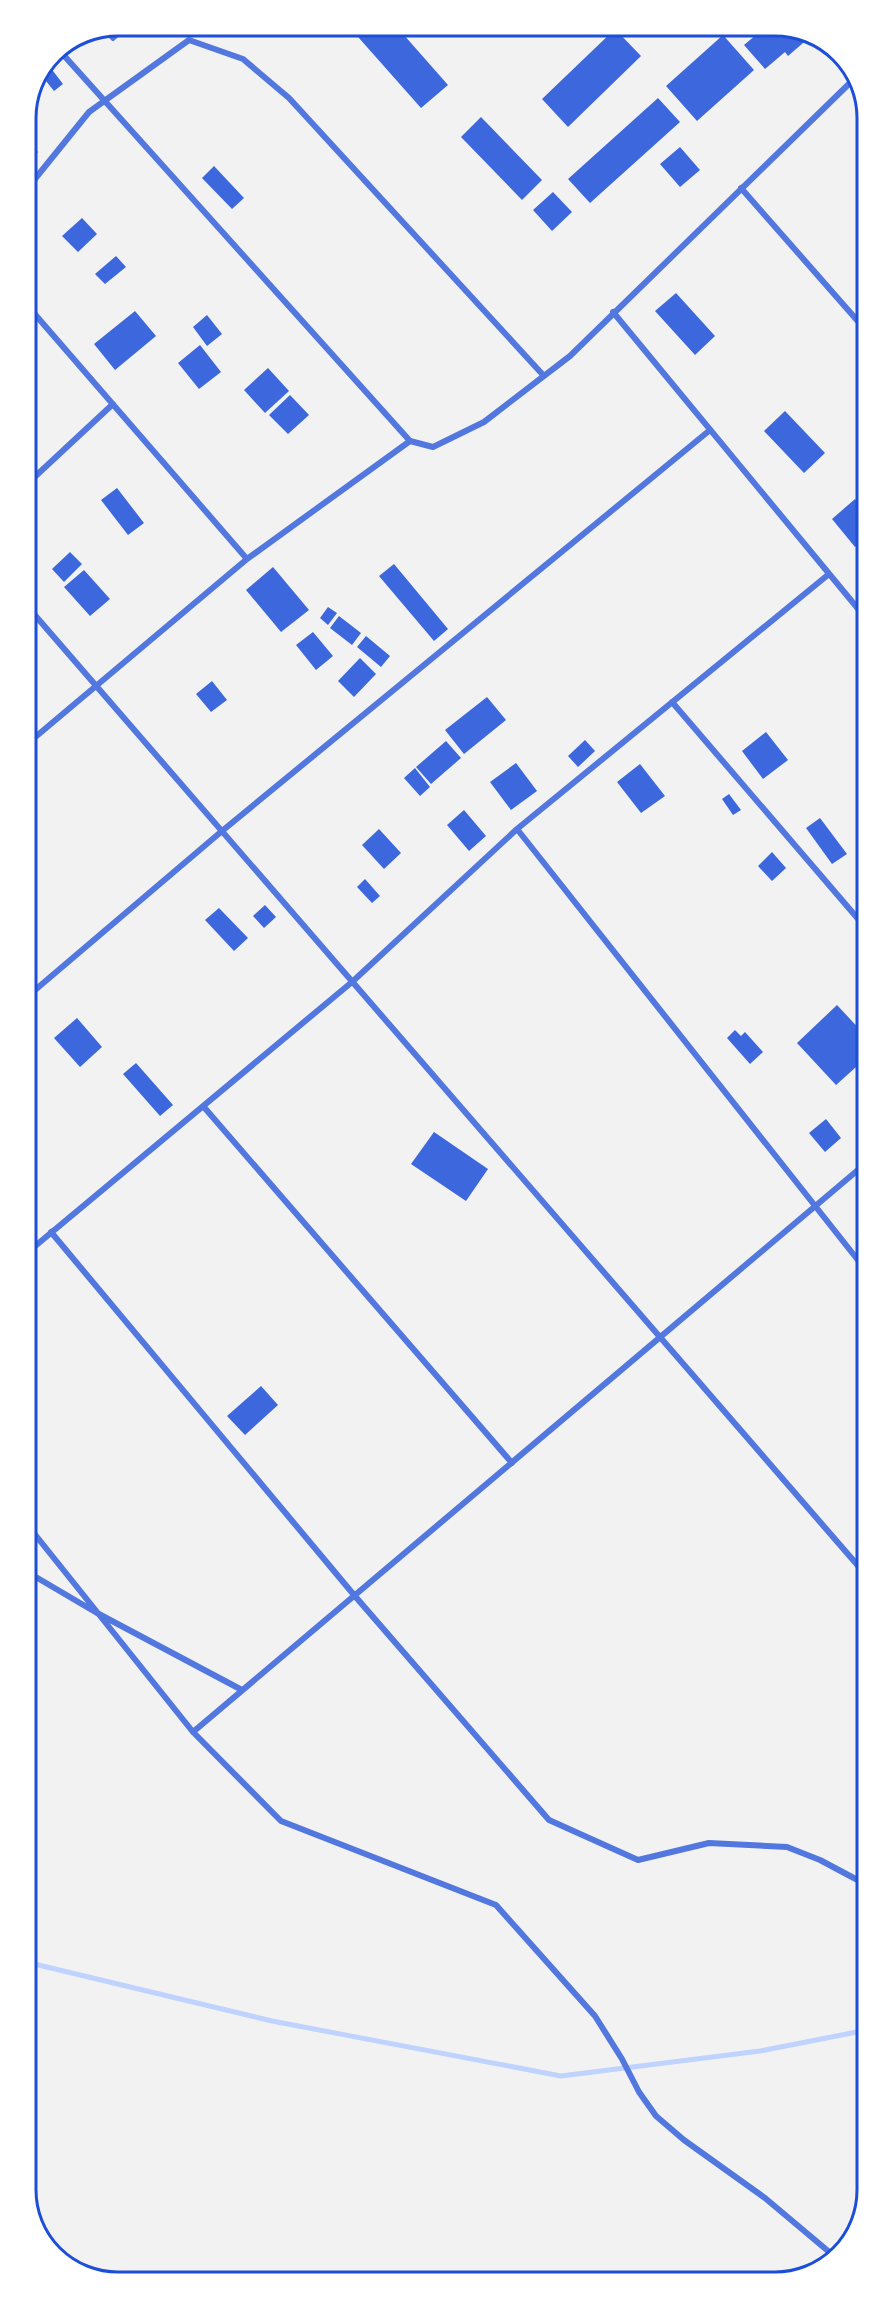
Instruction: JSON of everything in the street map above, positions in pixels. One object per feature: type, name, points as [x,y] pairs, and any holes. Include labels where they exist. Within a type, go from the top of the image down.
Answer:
[{"type":"street","points":[[36,178],[89,112],[189,40],[243,59],[289,98],[544,376]]},
{"type":"street","points":[[64,56],[410,441],[433,447],[484,422],[570,356],[850,83]]},
{"type":"street","points":[[741,189],[857,320]]},
{"type":"street","points":[[613,312],[857,608]]},
{"type":"street","points":[[36,315],[247,559]]},
{"type":"street","points":[[36,477],[113,404]]},
{"type":"street","points":[[36,989],[222,831],[710,430]]},
{"type":"street","points":[[36,736],[247,559],[410,441]]},
{"type":"street","points":[[36,1245],[352,982],[517,829],[829,574]]},
{"type":"street","points":[[36,616],[857,1565]]},
{"type":"street","points":[[672,702],[857,918]]},
{"type":"street","points":[[517,829],[857,1259]]},
{"type":"street","points":[[203,1106],[512,1463]]},
{"type":"street","points":[[193,1732],[857,1171]]},
{"type":"street","points":[[51,1233],[354,1595],[549,1820],[638,1860],[709,1843],[787,1847],[820,1860],[857,1880]]},
{"type":"street","points":[[36,1536],[193,1732],[281,1821],[496,1905],[595,2016],[622,2059],[639,2092],[656,2116],[684,2140],[765,2198],[829,2252]]},
{"type":"street","points":[[36,1577],[242,1690]]},
{"type":"building","points":[[357,36],[405,36],[448,85],[421,108]]},
{"type":"building","points":[[608,36],[622,36],[641,56],[568,127],[542,99]]},
{"type":"building","points":[[722,36],[754,70],[697,121],[666,86]]},
{"type":"building","points":[[755,36],[780,36],[805,42],[788,56],[785,52],[765,69],[744,45]]},
{"type":"building","points":[[52,70],[63,84],[54,91],[45,80]]},
{"type":"building","points":[[658,98],[680,122],[590,203],[568,179]]},
{"type":"building","points":[[481,117],[542,180],[522,200],[461,137]]},
{"type":"building","points":[[680,147],[700,170],[680,187],[660,164]]},
{"type":"building","points":[[214,166],[244,198],[232,209],[202,178]]},
{"type":"building","points":[[553,192],[572,212],[552,231],[533,210]]},
{"type":"building","points":[[82,218],[97,234],[78,252],[62,236]]},
{"type":"building","points":[[116,256],[126,267],[105,284],[95,274]]},
{"type":"building","points":[[676,293],[715,336],[695,355],[655,311]]},
{"type":"building","points":[[135,311],[156,336],[115,370],[94,344]]},
{"type":"building","points":[[207,315],[222,334],[207,346],[193,327]]},
{"type":"building","points":[[200,345],[221,372],[199,389],[178,363]]},
{"type":"building","points":[[268,368],[289,391],[265,413],[244,390]]},
{"type":"building","points":[[290,395],[309,415],[288,434],[269,415]]},
{"type":"building","points":[[785,411],[825,453],[804,473],[764,431]]},
{"type":"building","points":[[117,488],[144,523],[128,535],[101,500]]},
{"type":"building","points":[[855,499],[857,501],[857,545],[855,547],[832,519]]},
{"type":"building","points":[[70,552],[82,564],[64,582],[52,569]]},
{"type":"building","points":[[394,564],[448,629],[434,641],[379,576]]},
{"type":"building","points":[[273,567],[309,610],[281,632],[246,590]]},
{"type":"building","points":[[84,570],[110,599],[90,616],[64,587]]},
{"type":"building","points":[[328,607],[337,613],[328,625],[320,618]]},
{"type":"building","points":[[339,616],[361,633],[352,645],[330,628]]},
{"type":"building","points":[[313,632],[333,656],[316,670],[296,645]]},
{"type":"building","points":[[366,636],[390,656],[381,667],[357,647]]},
{"type":"building","points":[[360,658],[376,674],[354,697],[338,681]]},
{"type":"building","points":[[212,681],[227,700],[211,712],[196,694]]},
{"type":"building","points":[[487,697],[506,720],[464,754],[445,730]]},
{"type":"building","points":[[766,732],[788,760],[763,779],[742,751]]},
{"type":"building","points":[[585,740],[595,751],[578,767],[568,756]]},
{"type":"building","points":[[446,741],[461,758],[431,784],[416,767]]},
{"type":"building","points":[[516,763],[537,791],[511,810],[490,782]]},
{"type":"building","points":[[640,764],[665,796],[641,813],[617,782]]},
{"type":"building","points":[[415,768],[430,787],[420,796],[404,778]]},
{"type":"building","points":[[729,794],[741,810],[733,815],[722,799]]},
{"type":"building","points":[[464,810],[486,836],[469,851],[447,825]]},
{"type":"building","points":[[820,818],[847,854],[832,864],[806,828]]},
{"type":"building","points":[[379,829],[401,853],[384,869],[362,845]]},
{"type":"building","points":[[772,852],[786,868],[772,881],[758,866]]},
{"type":"building","points":[[365,879],[380,896],[372,903],[357,887]]},
{"type":"building","points":[[265,905],[276,917],[264,928],[253,916]]},
{"type":"building","points":[[219,908],[248,938],[234,951],[205,920]]},
{"type":"building","points":[[837,1005],[857,1026],[857,1066],[836,1085],[797,1043]]},
{"type":"building","points":[[77,1018],[102,1047],[80,1067],[54,1038]]},
{"type":"building","points":[[735,1030],[741,1036],[745,1032],[763,1052],[750,1064],[727,1038]]},
{"type":"building","points":[[136,1063],[173,1105],[160,1116],[123,1074]]},
{"type":"building","points":[[826,1119],[841,1138],[825,1152],[809,1133]]},
{"type":"building","points":[[434,1132],[488,1169],[466,1201],[411,1164]]},
{"type":"building","points":[[261,1386],[278,1405],[245,1435],[227,1416]]},
{"type":"waterway","points":[[36,1964],[272,2021],[561,2076],[760,2051],[857,2032]]}]
